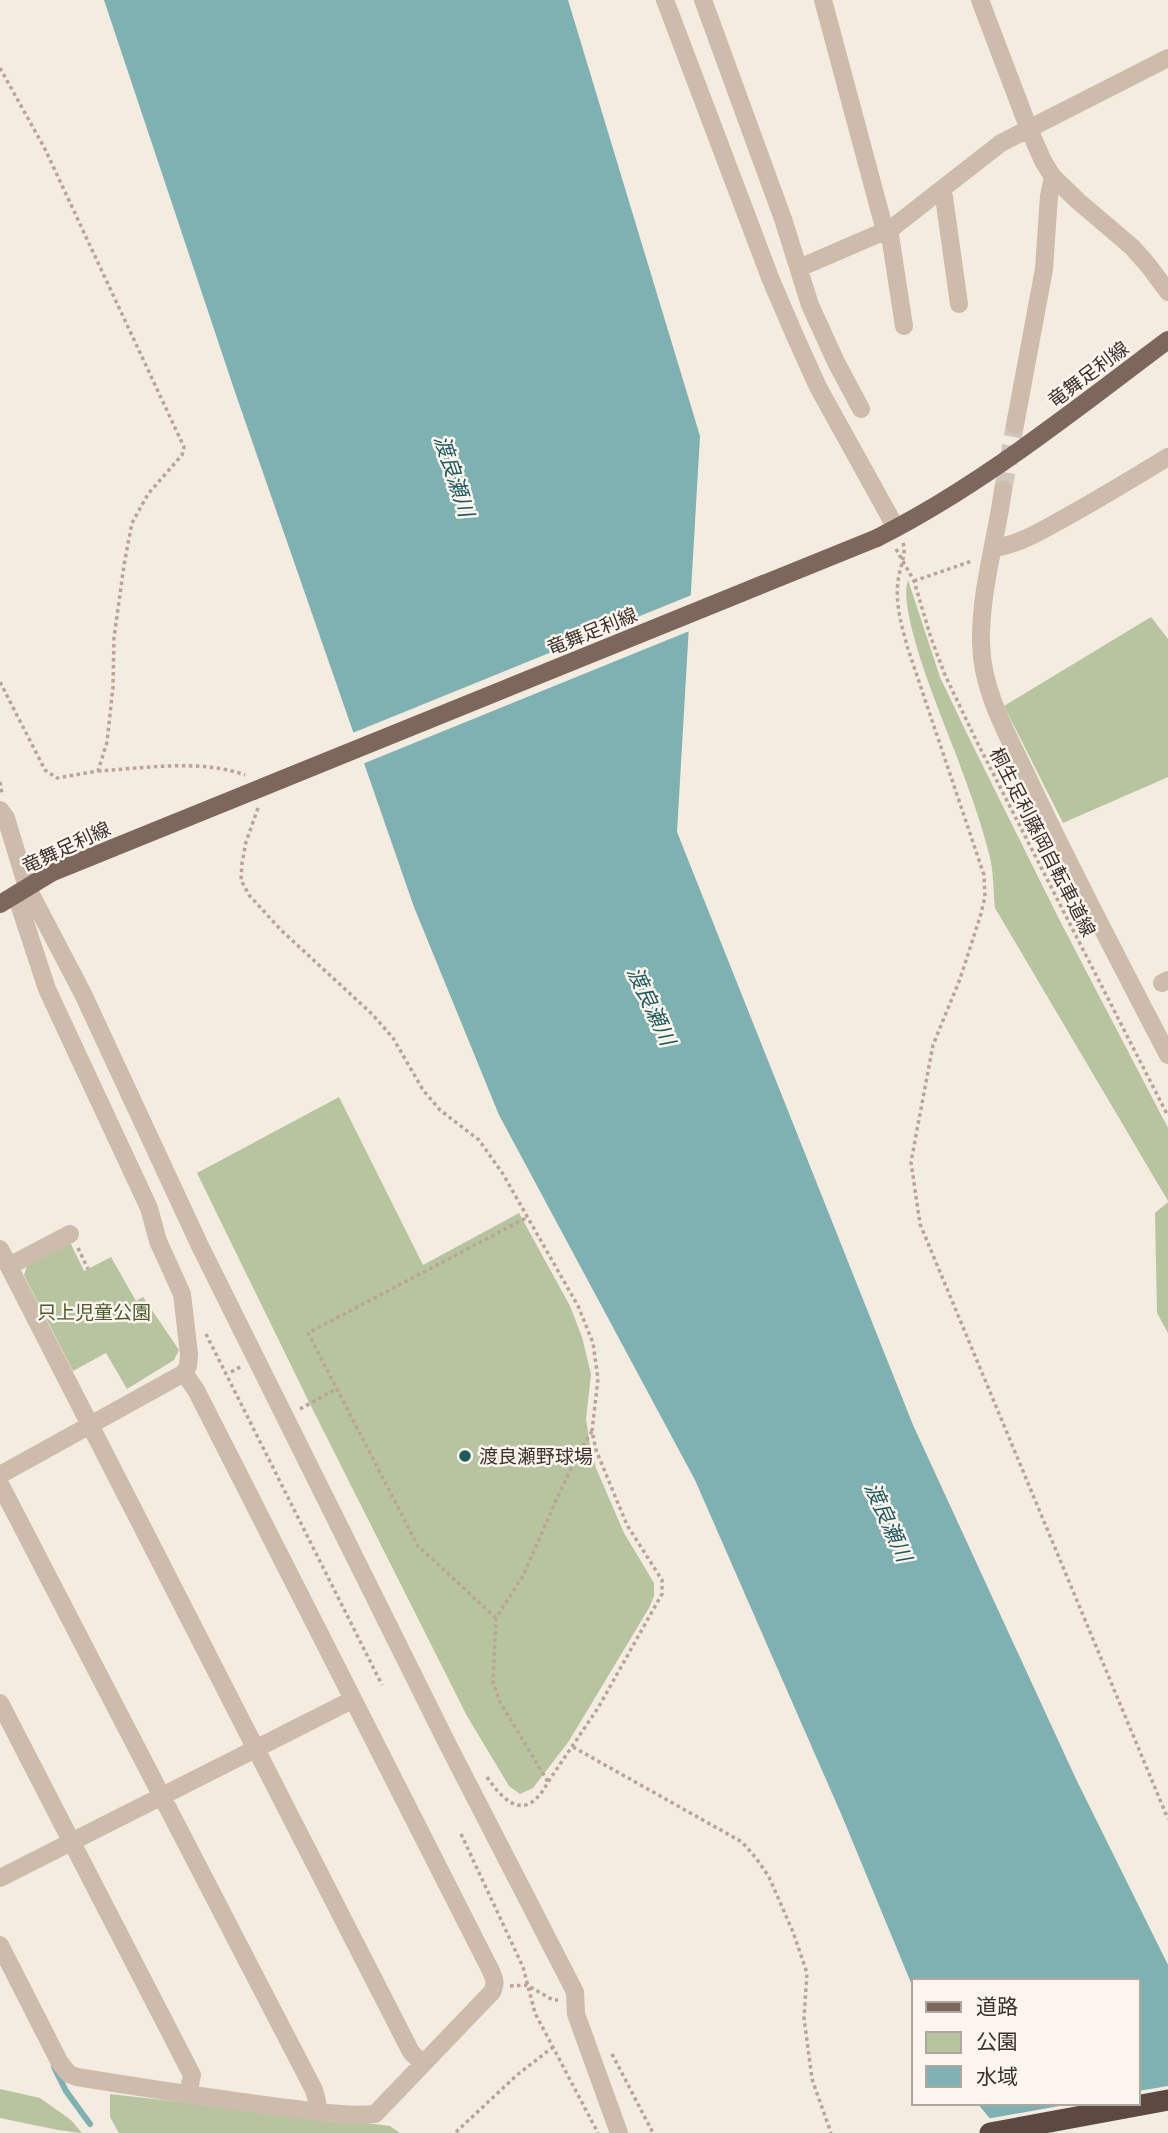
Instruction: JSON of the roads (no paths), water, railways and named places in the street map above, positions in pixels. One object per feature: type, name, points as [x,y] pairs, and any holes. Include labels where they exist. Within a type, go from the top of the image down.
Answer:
[{"type":"highway","points":[[990,2133],[1168,2100]]},
{"type":"main road","name":"竜舞足利線","points":[[0,904],[51,873],[877,538],[988,472],[1168,340]]},
{"type":"street","points":[[665,0],[795,336],[818,387],[896,528]]},
{"type":"street","points":[[703,0],[810,305],[861,409]]},
{"type":"street","points":[[823,0],[887,230],[904,326]]},
{"type":"street","points":[[980,0],[1043,161],[1054,177],[1078,201],[1132,247],[1168,292]]},
{"type":"street","points":[[799,268],[887,230],[1001,143],[1168,58]]},
{"type":"street","points":[[1016,417],[1044,269],[1049,196],[1054,177]]},
{"type":"street","points":[[941,191],[959,304]]},
{"type":"street","points":[[993,548],[1007,546],[1029,537],[1104,497],[1168,457]]},
{"type":"street","points":[[1003,490],[983,600],[983,669],[988,688],[1044,812],[1168,1055]]},
{"type":"street","points":[[0,810],[6,818],[27,887],[83,993],[206,1257],[448,1745],[575,1992],[576,2014],[619,2133]]},
{"type":"street","points":[[0,1475],[184,1373],[189,1354],[182,1294],[158,1241],[149,1208],[35,958],[20,907],[27,887]]},
{"type":"street","points":[[9,1266],[70,1234]]},
{"type":"street","points":[[0,1249],[411,2052],[424,2064]]},
{"type":"street","points":[[0,1945],[60,2063],[69,2074],[188,2095],[364,2115],[375,2114],[495,1986],[491,1971],[190,1379],[184,1373]]},
{"type":"street","points":[[0,1484],[314,2090],[317,2111]]},
{"type":"street","points":[[0,1878],[352,1700]]},
{"type":"street","points":[[0,1703],[192,2075],[188,2095]]},
{"type":"water","name":"渡良瀬川","points":[[104,0],[568,0],[700,436],[677,832],[913,1425],[1075,1777],[1168,1965],[1168,2133],[1002,2133],[979,2105],[1140,2105],[1140,1979],[912,1979],[912,1985],[842,1816],[695,1480],[499,1115],[414,907],[235,392]]},
{"type":"waterway","points":[[54,2067],[66,2091],[90,2124]]},
{"type":"tunnel","points":[[1003,490],[1015,425]]},
{"type":"place","name":"渡良瀬野球場","points":[[465,1456]]},
{"type":"park label","name":"只上児童公園","points":[[94,1312]]}]
